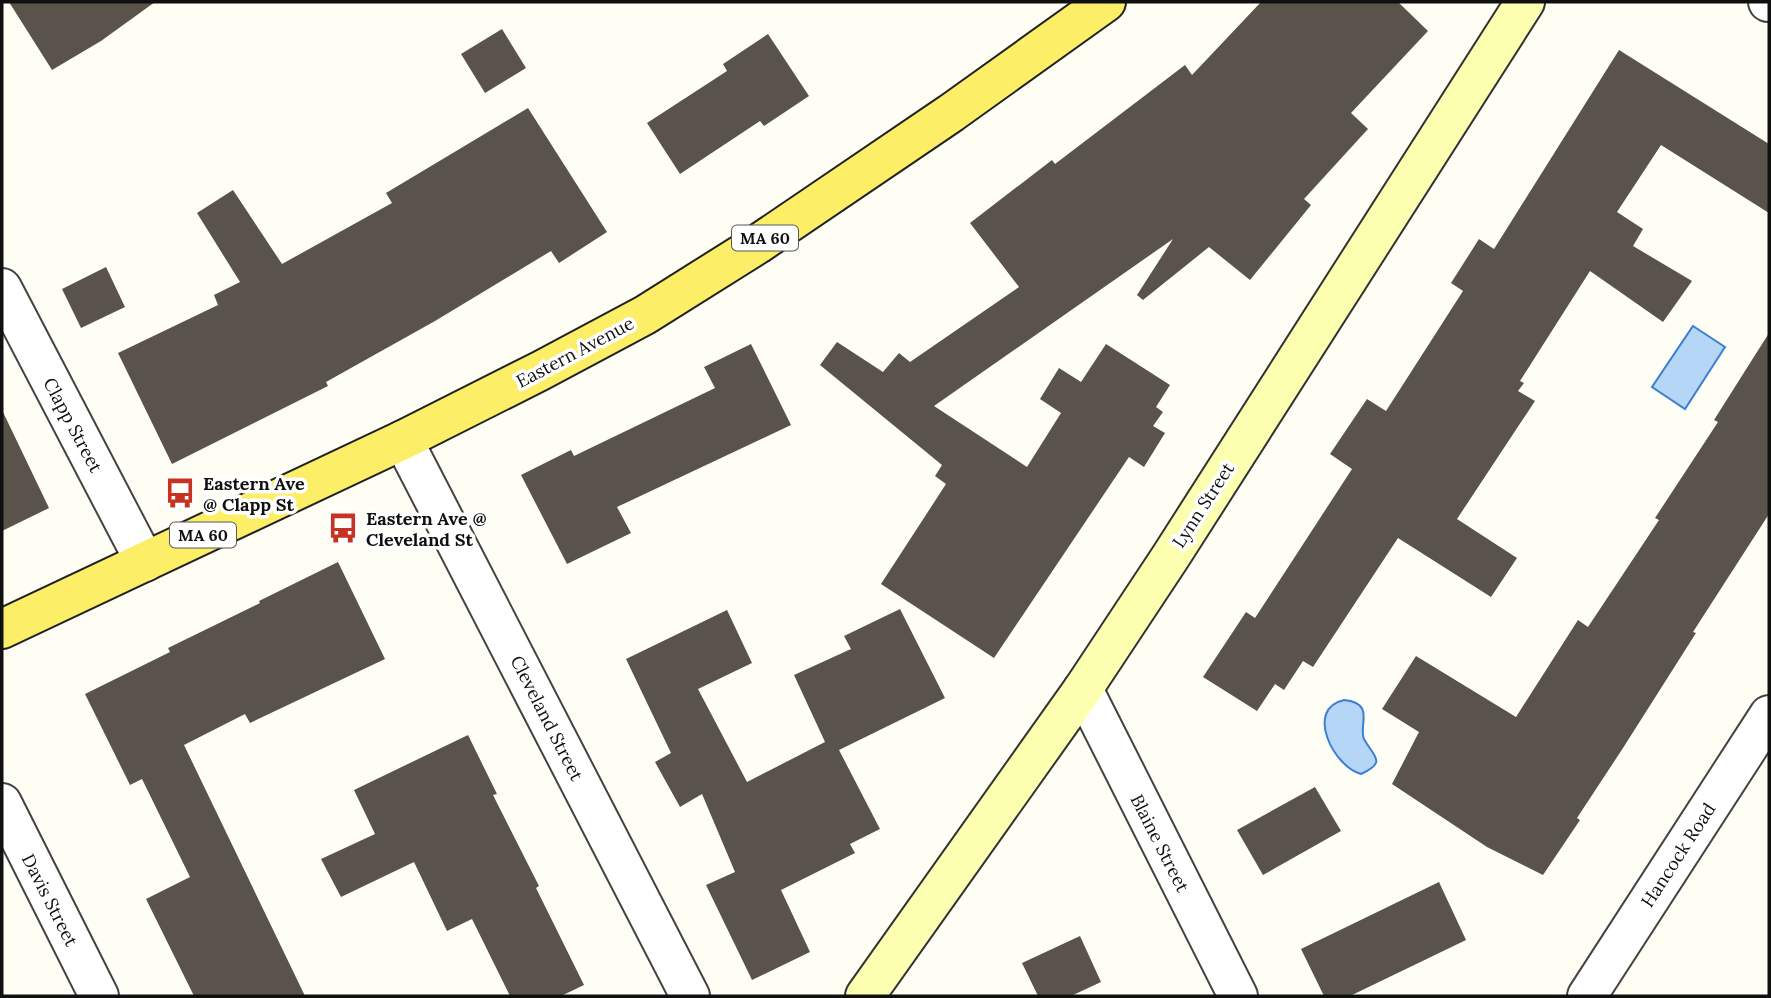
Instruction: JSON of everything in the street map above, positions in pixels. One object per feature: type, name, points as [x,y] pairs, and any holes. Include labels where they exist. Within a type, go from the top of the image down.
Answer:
[{"type":"main road","name":"Eastern Avenue","points":[[2,629],[403,440],[645,315],[758,244],[951,113],[1106,2]]},
{"type":"main road","name":"Lynn Street","points":[[865,996],[1083,690],[1525,2]]},
{"type":"street","name":"Clapp Street","points":[[2,288],[145,562]]},
{"type":"street","name":"Cleveland Street","points":[[403,440],[690,996]]},
{"type":"street","name":"Blaine Street","points":[[1083,690],[1238,996]]},
{"type":"street","name":"Hancock Road","points":[[1587,996],[1769,715]]},
{"type":"street","name":"Davis Street","points":[[2,803],[99,996]]},
{"type":"water","points":[[1693,326],[1725,347],[1685,409],[1652,387]]},
{"type":"water","points":[[1344,700],[1354,702],[1363,710],[1364,739],[1376,758],[1374,766],[1361,774],[1341,761],[1327,738],[1326,714],[1332,705]]},
{"type":"building","points":[[9,2],[155,2],[101,41],[52,70]]},
{"type":"building","points":[[1261,2],[1398,2],[1428,31],[1351,113],[1368,129],[1304,199],[1311,205],[1250,280],[1209,247],[1143,300],[1137,295],[1173,239],[934,406],[1027,467],[1061,413],[1040,399],[1059,368],[1081,382],[1106,344],[1170,385],[1156,407],[1163,412],[1153,426],[1165,433],[1144,467],[1129,457],[994,658],[881,584],[946,484],[935,476],[942,465],[820,365],[837,342],[883,372],[899,353],[910,362],[1019,287],[970,223],[1052,160],[1055,164],[1185,65],[1192,75]]},
{"type":"building","points":[[502,29],[526,68],[485,93],[461,54]]},
{"type":"building","points":[[768,34],[809,96],[764,126],[760,121],[680,174],[647,123],[727,71],[723,64]]},
{"type":"building","points":[[1619,50],[1769,144],[1769,213],[1661,145],[1617,212],[1643,229],[1633,246],[1692,281],[1663,322],[1590,271],[1520,381],[1524,383],[1518,391],[1535,401],[1457,519],[1517,558],[1491,597],[1398,538],[1313,667],[1303,661],[1284,690],[1275,684],[1257,711],[1203,677],[1246,612],[1255,618],[1352,469],[1330,454],[1367,399],[1386,411],[1463,291],[1451,283],[1479,239],[1494,249]]},
{"type":"building","points":[[528,108],[607,232],[559,263],[551,251],[435,321],[326,382],[328,386],[172,464],[118,353],[218,305],[214,295],[240,282],[197,213],[233,190],[282,264],[392,203],[386,193]]},
{"type":"building","points":[[106,267],[125,307],[81,328],[62,289]]},
{"type":"building","points":[[1769,333],[1769,514],[1577,818],[1580,820],[1543,875],[1487,847],[1392,784],[1419,732],[1382,709],[1416,656],[1516,717],[1578,620],[1588,627],[1659,520],[1655,518],[1718,422],[1714,420]]},
{"type":"building","points":[[751,344],[791,425],[617,507],[631,533],[567,564],[521,475],[571,450],[574,456],[715,388],[704,367]]},
{"type":"building","points":[[2,410],[49,508],[2,531]]},
{"type":"building","points":[[338,562],[385,659],[250,723],[245,714],[184,745],[305,996],[194,996],[146,899],[190,877],[142,779],[130,785],[85,694],[170,652],[168,648]]},
{"type":"building","points":[[900,609],[945,698],[839,750],[880,829],[850,844],[855,853],[781,890],[810,952],[752,980],[706,885],[735,872],[702,794],[680,807],[655,762],[671,753],[626,659],[727,610],[752,663],[698,689],[747,782],[825,742],[794,675],[851,649],[844,636]]},
{"type":"building","points":[[468,735],[497,794],[493,795],[539,886],[536,888],[584,985],[561,996],[510,996],[472,919],[447,931],[414,862],[341,897],[321,859],[375,834],[354,790]]},
{"type":"building","points":[[1315,787],[1341,831],[1263,875],[1237,830]]},
{"type":"building","points":[[1439,882],[1466,940],[1350,996],[1324,996],[1301,949]]},
{"type":"building","points":[[1080,936],[1101,982],[1071,996],[1038,996],[1022,963]]},
{"type":"place","name":"Eastern Ave @ Clapp St","points":[[180,493]]},
{"type":"place","name":"Eastern Ave @ Cleveland St","points":[[343,528]]}]
